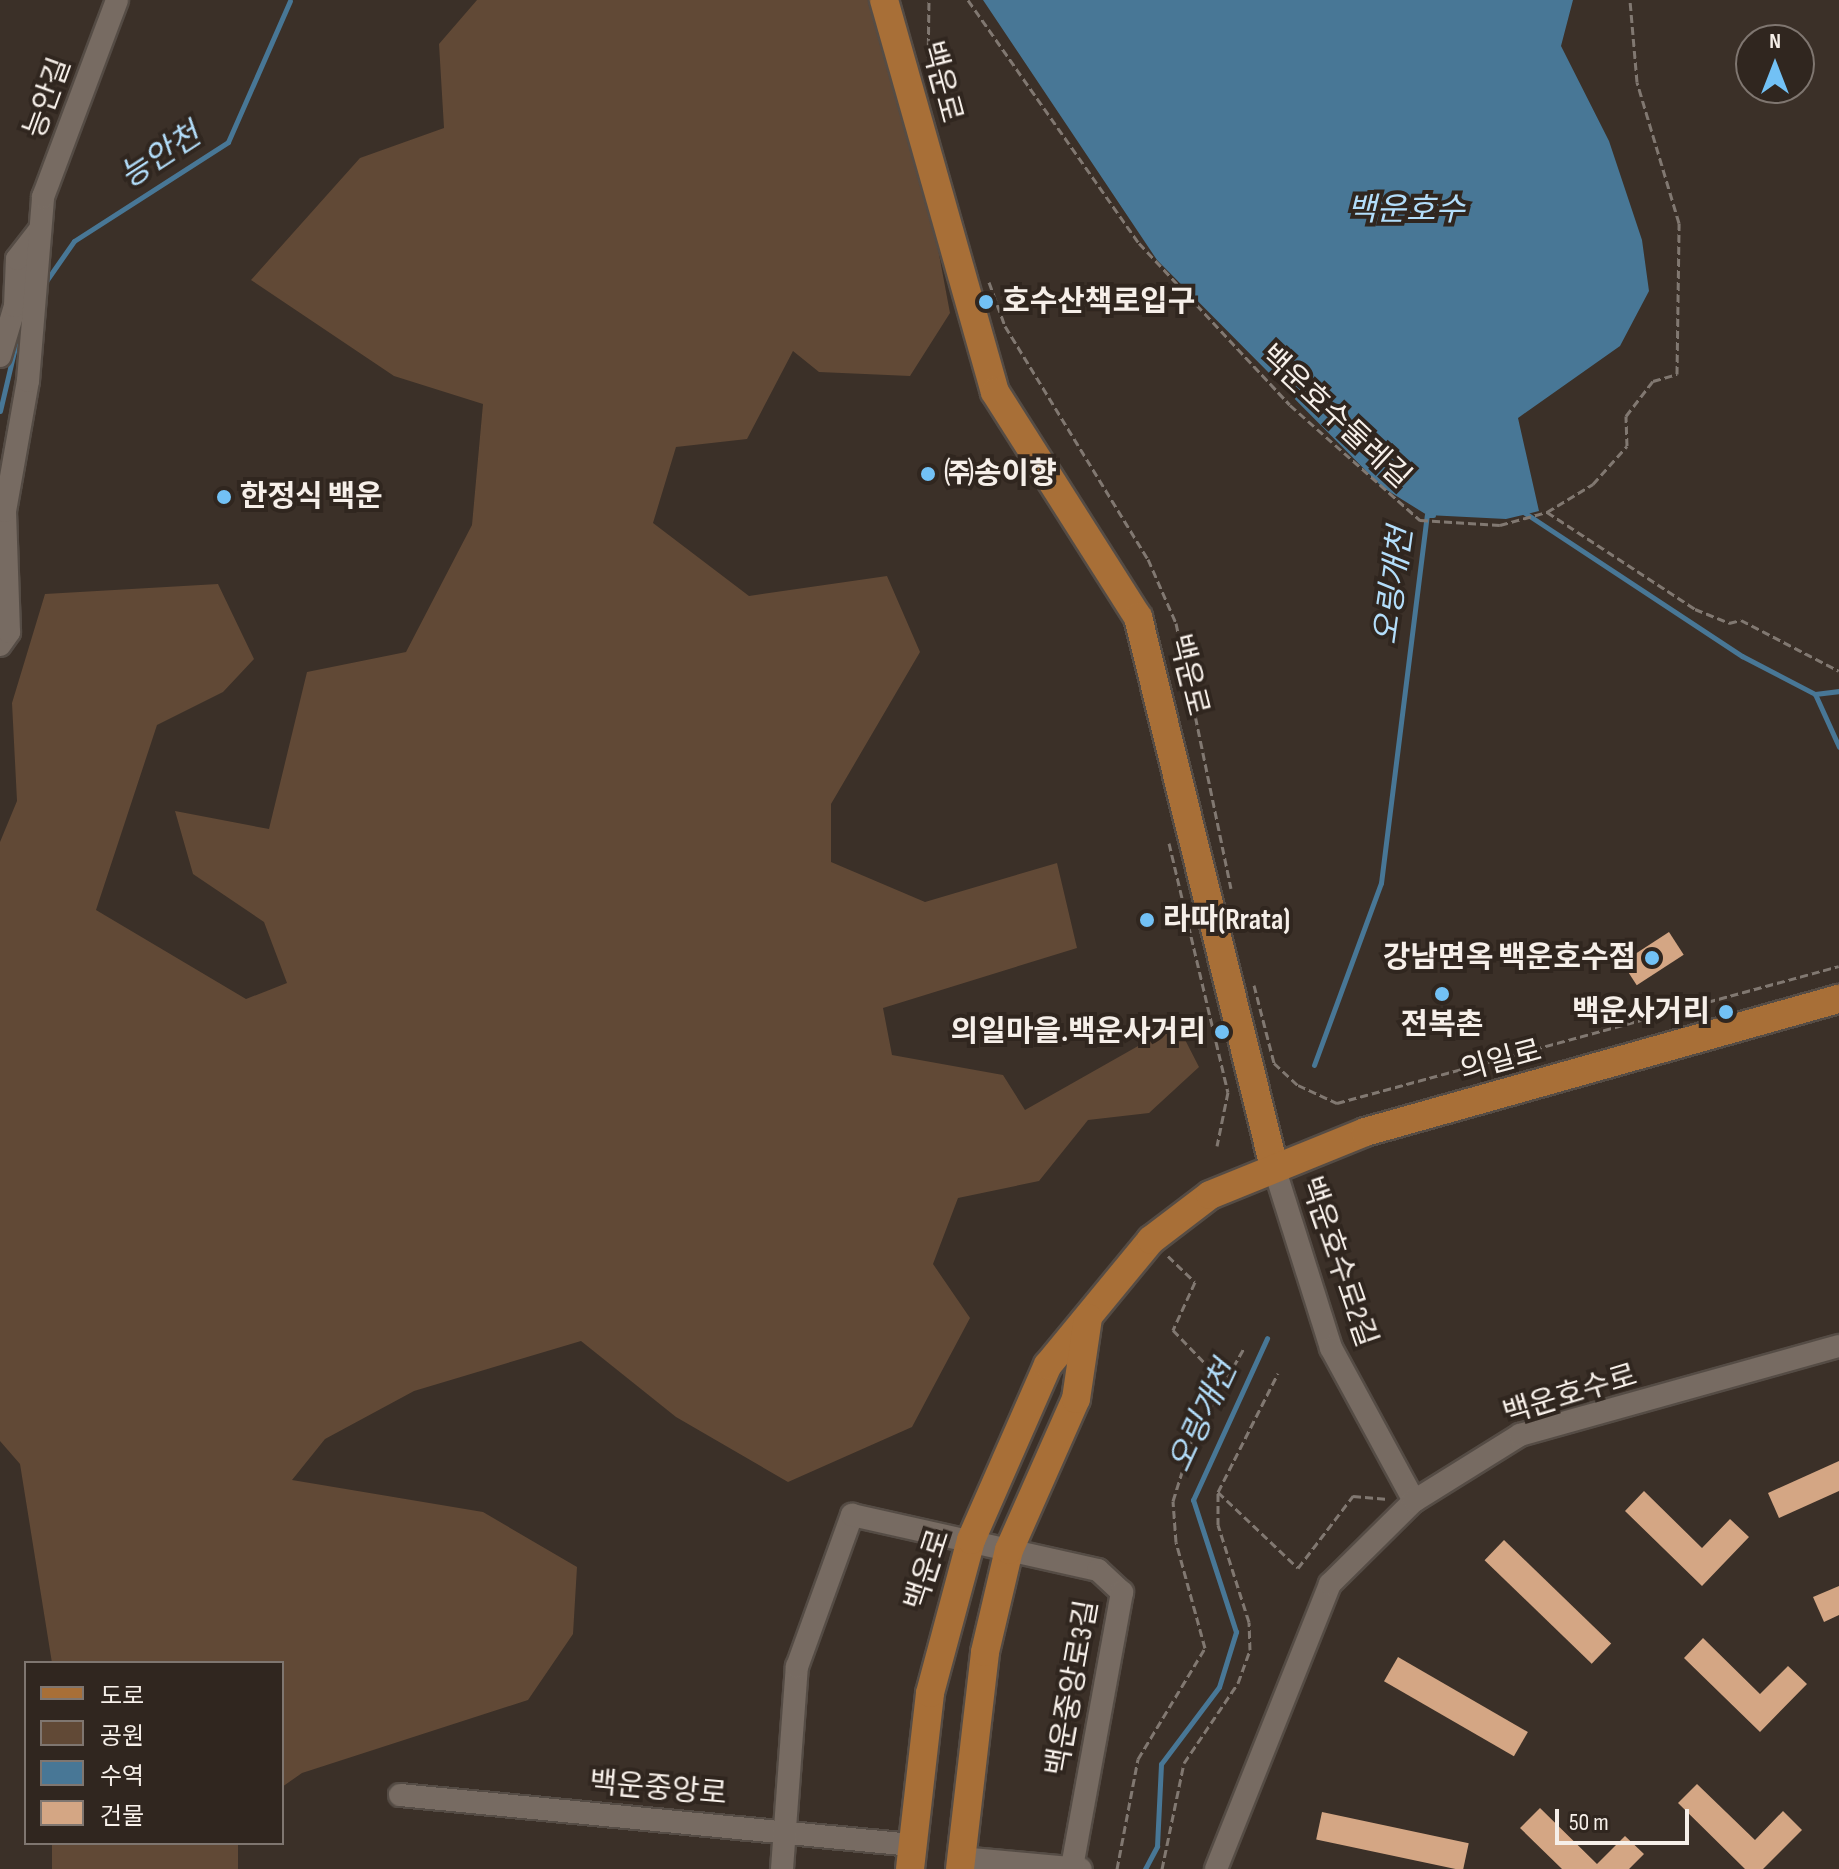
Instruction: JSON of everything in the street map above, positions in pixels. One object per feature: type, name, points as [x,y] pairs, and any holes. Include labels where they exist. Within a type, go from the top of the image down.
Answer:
[{"type":"main road","name":"백운로","points":[[884,0],[995,392],[1138,617],[1274,1167],[1210,1195],[1151,1240],[1048,1365],[971,1540],[939,1647],[911,1857]]},
{"type":"main road","name":"의일로","points":[[1274,1167],[1365,1132],[1839,999]]},
{"type":"main road","points":[[960,1863],[985,1652],[1009,1550],[1076,1399],[1088,1317]]},
{"type":"main road","points":[[939,1647],[967,1622],[985,1652]]},
{"type":"street","name":"능안길","points":[[0,645],[9,632],[5,511],[28,381],[43,197],[117,0]]},
{"type":"street","points":[[0,356],[15,306],[17,259],[40,230]]},
{"type":"street","name":"백운호수로2길","points":[[1274,1167],[1331,1348],[1414,1501]]},
{"type":"street","name":"백운호수로","points":[[1216,1869],[1330,1584],[1414,1501],[1520,1435],[1839,1346]]},
{"type":"street","points":[[782,1869],[797,1667],[852,1515],[1009,1550]]},
{"type":"street","name":"백운중앙로3길","points":[[1009,1550],[1098,1570],[1122,1592],[1072,1868]]},
{"type":"street","name":"백운중앙로","points":[[400,1795],[786,1831],[911,1857]]},
{"type":"street","points":[[960,1863],[1080,1869]]},
{"type":"path","points":[[913,110],[927,82],[929,0]]},
{"type":"path","name":"백운호수둘레길","points":[[968,0],[1152,260],[1342,455],[1420,520],[1500,525],[1547,512],[1613,465],[1627,446],[1626,416],[1653,381],[1677,374],[1679,223],[1637,82],[1630,0]]},
{"type":"path","points":[[1547,512],[1695,609],[1729,623],[1741,620],[1839,671]]},
{"type":"path","points":[[1168,838],[1228,1092],[1217,1146]]},
{"type":"path","points":[[1337,1103],[1839,966]]},
{"type":"path","points":[[1151,1240],[1195,1282],[1173,1330],[1224,1383]]},
{"type":"path","points":[[1117,1869],[1138,1759],[1205,1648],[1176,1542],[1173,1501],[1192,1440],[1244,1348]]},
{"type":"path","points":[[1162,1869],[1184,1763],[1238,1683],[1250,1650],[1249,1622],[1218,1525],[1218,1492],[1278,1373]]},
{"type":"path","points":[[1218,1492],[1298,1568],[1353,1496],[1414,1501]]},
{"type":"green space","points":[[477,0],[872,0],[921,158],[950,313],[910,376],[819,372],[793,351],[747,439],[676,447],[653,523],[749,596],[887,576],[920,652],[831,804],[831,862],[925,902],[1057,863],[1077,948],[883,1008],[892,1055],[1003,1075],[1025,1110],[1177,1024],[1199,1067],[1149,1113],[1088,1120],[1039,1181],[958,1198],[933,1264],[970,1318],[912,1427],[788,1482],[676,1417],[581,1341],[414,1391],[325,1439],[292,1480],[483,1512],[577,1567],[573,1634],[528,1700],[302,1773],[284,1786],[284,1661],[52,1661],[20,1464],[0,1441],[0,842],[17,801],[12,703],[45,594],[218,584],[254,659],[223,692],[157,725],[96,910],[246,999],[287,983],[264,922],[193,874],[175,811],[269,829],[307,672],[406,652],[472,525],[483,404],[394,376],[251,280],[360,158],[444,128],[439,44]]},
{"type":"green space","points":[[52,1845],[238,1845],[238,1869],[52,1869]]},
{"type":"water","name":"백운호수","points":[[983,0],[1573,0],[1561,46],[1609,141],[1642,240],[1649,291],[1620,346],[1518,418],[1539,511],[1506,519],[1427,515],[1382,487],[1157,260]]},
{"type":"building","name":"강남면옥 백운호수점","points":[[1669,932],[1684,955],[1637,985],[1622,962]]},
{"type":"building","points":[[1839,1461],[1839,1491],[1779,1518],[1768,1493]]},
{"type":"building","points":[[1644,1491],[1702,1548],[1730,1519],[1749,1537],[1702,1586],[1625,1511]]},
{"type":"building","points":[[1504,1540],[1611,1644],[1592,1664],[1485,1560]]},
{"type":"building","points":[[1839,1586],[1839,1615],[1824,1622],[1813,1597]]},
{"type":"building","points":[[1703,1638],[1760,1694],[1788,1666],[1807,1684],[1760,1732],[1684,1658]]},
{"type":"building","points":[[1398,1657],[1528,1732],[1514,1756],[1384,1681]]},
{"type":"building","points":[[1697,1784],[1755,1840],[1783,1811],[1802,1830],[1763,1869],[1745,1869],[1678,1803]]},
{"type":"building","points":[[1540,1808],[1597,1864],[1625,1836],[1644,1854],[1629,1869],[1562,1869],[1520,1828]]},
{"type":"building","points":[[1322,1812],[1469,1843],[1463,1869],[1455,1869],[1316,1839]]},
{"type":"waterway","name":"능안천","points":[[44,284],[74,241],[228,142],[290,1]]},
{"type":"waterway","name":"능안천","points":[[0,411],[18,334]]},
{"type":"waterway","points":[[1525,513],[1742,656],[1815,694]]},
{"type":"waterway","name":"오링개천","points":[[1314,1065],[1381,883],[1427,515],[1433,515]]},
{"type":"waterway","points":[[1815,694],[1839,691]]},
{"type":"waterway","points":[[1815,694],[1839,747]]},
{"type":"waterway","name":"오링개천","points":[[1145,1869],[1157,1846],[1161,1764],[1219,1687],[1236,1632],[1193,1500],[1267,1338]]},
{"type":"place","name":"호수산책로입구","points":[[986,302]]},
{"type":"place","name":"㈜송이향","points":[[928,474]]},
{"type":"place","name":"한정식 백운","points":[[224,497]]},
{"type":"place","name":"라따(Rrata)","points":[[1147,920]]},
{"type":"place","name":"강남면옥 백운호수점","points":[[1652,958]]},
{"type":"place","name":"전복촌","points":[[1442,994]]},
{"type":"place","name":"백운사거리","points":[[1726,1012]]},
{"type":"place","name":"의일마을.백운사거리","points":[[1222,1032]]}]
